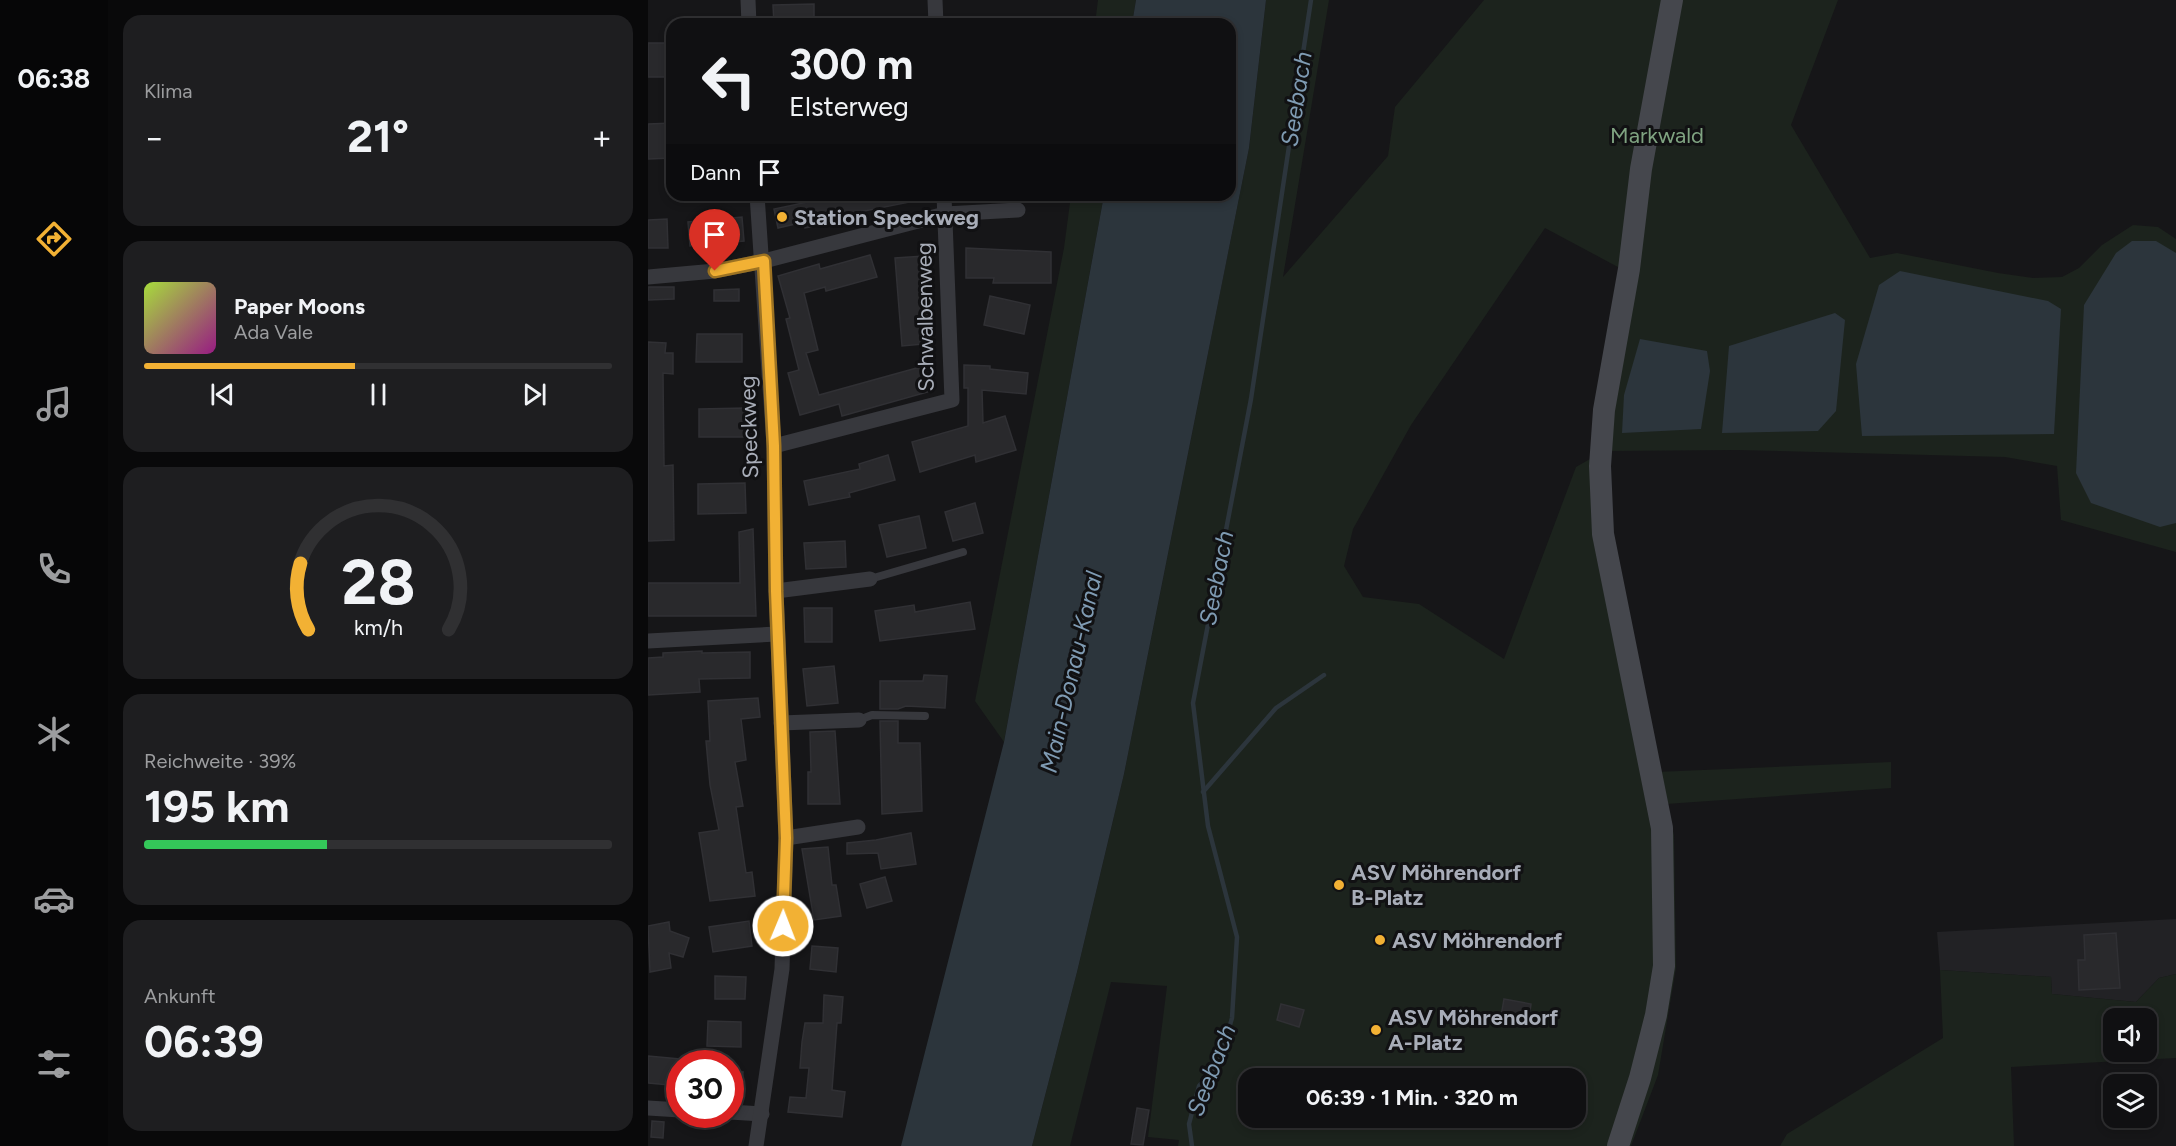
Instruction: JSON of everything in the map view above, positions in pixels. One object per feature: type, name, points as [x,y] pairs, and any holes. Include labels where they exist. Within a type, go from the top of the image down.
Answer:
[{"type":"street","points":[[748,0],[749,18]]},
{"type":"street","points":[[934,0],[936,18]]},
{"type":"street","points":[[1618,1146],[1640,1078],[1664,966],[1662,828],[1603,534],[1600,465],[1604,410],[1629,269],[1641,169],[1672,0]]},
{"type":"street","name":"Speckweg","points":[[756,1146],[782,969],[786,838],[777,634],[774,446],[764,261],[758,201]]},
{"type":"street","name":"Schwalbenweg","points":[[774,446],[952,400],[944,201]]},
{"type":"street","points":[[648,277],[705,273],[764,261],[945,214],[1018,210]]},
{"type":"street","points":[[776,591],[870,579]]},
{"type":"street","points":[[648,641],[777,634]]},
{"type":"street","points":[[781,723],[859,720]]},
{"type":"street","points":[[786,838],[858,827]]},
{"type":"street","points":[[648,1108],[666,1109]]},
{"type":"street","points":[[744,1113],[762,1114]]},
{"type":"lane","points":[[870,579],[963,552]]},
{"type":"lane","points":[[859,720],[872,715],[925,716]]},
{"type":"shaded area","points":[[2176,919],[2176,974],[2159,978],[2136,1002],[2052,994],[2051,977],[1940,970],[1937,932]]},
{"type":"green space","points":[[1098,0],[1136,0],[1133,18],[1096,18]]},
{"type":"green space","name":"Markwald","points":[[1266,0],[1329,0],[1283,277],[1388,156],[1395,107],[1484,0],[1838,0],[1791,125],[1870,258],[1897,253],[1998,273],[2033,278],[2062,277],[2079,268],[2102,245],[2133,225],[2158,227],[2176,239],[2176,552],[2061,520],[2057,466],[2005,457],[1737,450],[1604,451],[1614,558],[1656,772],[1891,762],[1891,788],[1666,804],[1674,835],[1676,968],[1658,1075],[1631,1146],[1178,1146],[1179,1140],[1148,1137],[1167,986],[1111,982],[1070,1146],[1032,1146],[1077,972],[1124,774],[1249,148]],"holes":[[[1545,228],[1631,274],[1604,451],[1576,467],[1504,659],[1419,604],[1363,597],[1344,566],[1353,529],[1411,425]]]},
{"type":"green space","points":[[1070,201],[1103,201],[1004,742],[975,701],[1064,248]]},
{"type":"green space","points":[[1940,970],[2051,977],[2052,994],[2136,1002],[2159,978],[2176,974],[2176,1058],[2157,1059],[2157,1008],[2103,1008],[2103,1062],[2011,1067],[2014,1146],[1780,1146],[1787,1134],[1943,1038]]},
{"type":"water","name":"Main-Donau-Kanal","points":[[1136,0],[1266,0],[1249,148],[1124,774],[1077,972],[1032,1146],[901,1146],[1004,742],[1103,201],[1236,201],[1236,18],[1133,18]]},
{"type":"water","points":[[2132,241],[2156,241],[2176,253],[2176,523],[2160,527],[2091,503],[2076,473],[2084,305],[2116,253]]},
{"type":"water","points":[[1900,271],[2048,301],[2061,309],[2054,434],[1862,436],[1856,364],[1879,285]]},
{"type":"water","points":[[1835,313],[1845,320],[1836,411],[1818,431],[1722,433],[1729,346]]},
{"type":"water","points":[[1640,339],[1707,351],[1710,371],[1701,429],[1622,433],[1624,395]]},
{"type":"building","points":[[814,4],[814,18],[774,18],[773,5]]},
{"type":"building","points":[[648,43],[666,43],[666,77],[648,77]]},
{"type":"building","points":[[666,123],[666,158],[648,159],[648,124]]},
{"type":"building","points":[[812,201],[915,201],[839,216],[840,222],[805,228],[804,222],[778,228],[774,209]]},
{"type":"building","points":[[742,217],[744,241],[690,246],[688,222]]},
{"type":"building","points":[[667,219],[668,248],[648,248],[648,220]]},
{"type":"building","points":[[966,248],[1051,252],[1051,283],[993,283],[994,278],[966,278]]},
{"type":"building","points":[[870,255],[877,277],[826,291],[825,287],[804,293],[818,350],[806,353],[819,395],[924,366],[931,391],[842,416],[839,404],[800,415],[788,373],[799,370],[786,319],[790,318],[778,276],[819,264],[820,269]]},
{"type":"building","points":[[924,256],[934,343],[902,346],[895,258]]},
{"type":"building","points":[[648,287],[674,287],[674,299],[648,300]]},
{"type":"building","points":[[739,289],[739,301],[714,301],[714,290]]},
{"type":"building","points":[[990,296],[1030,305],[1024,334],[984,325]]},
{"type":"building","points":[[697,334],[742,334],[742,362],[696,362]]},
{"type":"building","points":[[648,342],[666,343],[665,353],[673,353],[673,374],[663,373],[664,466],[673,465],[674,540],[648,541]]},
{"type":"building","points":[[964,365],[990,366],[990,369],[1028,373],[1026,394],[982,390],[983,423],[1005,416],[1016,450],[976,462],[975,455],[920,472],[912,442],[968,426],[968,388],[964,388]]},
{"type":"building","points":[[745,408],[745,437],[699,437],[699,409]]},
{"type":"building","points":[[888,455],[895,480],[849,493],[850,497],[809,505],[804,481],[860,469],[859,464]]},
{"type":"building","points":[[745,483],[746,513],[698,514],[698,484]]},
{"type":"building","points":[[975,503],[983,533],[953,541],[945,512]]},
{"type":"building","points":[[919,516],[926,548],[887,557],[879,525]]},
{"type":"building","points":[[753,529],[756,616],[648,616],[648,583],[740,583],[739,532]]},
{"type":"building","points":[[845,541],[846,567],[806,569],[804,543]]},
{"type":"building","points":[[970,602],[975,629],[880,641],[875,611],[914,605],[915,612]]},
{"type":"building","points":[[804,608],[832,608],[832,642],[805,642]]},
{"type":"building","points":[[702,651],[702,653],[750,652],[750,678],[699,679],[700,692],[648,695],[648,658],[663,657],[663,653]]},
{"type":"building","points":[[834,666],[838,703],[807,706],[803,669]]},
{"type":"building","points":[[924,675],[947,676],[945,708],[906,706],[898,709],[880,709],[880,681],[923,681]]},
{"type":"building","points":[[758,698],[760,717],[741,719],[746,760],[735,762],[743,806],[736,807],[746,873],[752,872],[755,896],[710,901],[699,833],[719,830],[710,785],[706,741],[710,741],[708,701]]},
{"type":"building","points":[[880,721],[898,721],[898,743],[920,743],[922,811],[882,814]]},
{"type":"building","points":[[835,731],[840,804],[808,804],[808,772],[811,772],[810,732]]},
{"type":"building","points":[[911,833],[916,864],[881,869],[878,853],[847,854],[847,843]]},
{"type":"building","points":[[828,847],[832,885],[836,885],[841,916],[814,920],[802,849]]},
{"type":"building","points":[[885,877],[892,901],[867,908],[860,884]]},
{"type":"building","points":[[749,921],[752,946],[713,952],[709,927]]},
{"type":"building","points":[[669,922],[670,931],[689,938],[683,957],[669,953],[671,968],[650,972],[648,926]]},
{"type":"building","points":[[2116,933],[2120,988],[2079,990],[2078,960],[2085,960],[2084,935]]},
{"type":"building","points":[[812,946],[838,948],[836,972],[810,969]]},
{"type":"building","points":[[715,976],[746,977],[745,999],[715,999]]},
{"type":"building","points":[[824,995],[843,997],[841,1023],[837,1023],[832,1090],[845,1092],[842,1117],[788,1112],[790,1097],[806,1098],[809,1068],[800,1068],[805,1023],[823,1023]]},
{"type":"building","points":[[1504,999],[1531,1004],[1528,1026],[1500,1022]]},
{"type":"building","points":[[1281,1004],[1304,1010],[1299,1027],[1277,1020]]},
{"type":"building","points":[[708,1021],[741,1022],[741,1047],[707,1046]]},
{"type":"building","points":[[648,1056],[666,1058],[666,1085],[648,1083]]},
{"type":"building","points":[[1137,1108],[1149,1110],[1143,1145],[1131,1144]]},
{"type":"building","points":[[652,1121],[664,1122],[663,1138],[651,1137]]},
{"type":"waterway","name":"Seebach","points":[[1192,1146],[1189,1124],[1199,1086],[1219,1063],[1232,1018],[1237,937],[1208,826],[1193,703],[1251,399],[1311,0]]},
{"type":"waterway","points":[[1203,792],[1276,708],[1324,675]]},
{"type":"place","name":"Station Speckweg","points":[[782,217]]},
{"type":"place","name":"ASV Möhrendorf B-Platz","points":[[1339,885]]},
{"type":"place","name":"ASV Möhrendorf","points":[[1380,940]]},
{"type":"place","name":"ASV Möhrendorf A-Platz","points":[[1376,1030]]},
{"type":"route","points":[[715,271],[764,261],[774,446],[776,591],[786,838],[783,926]]}]
